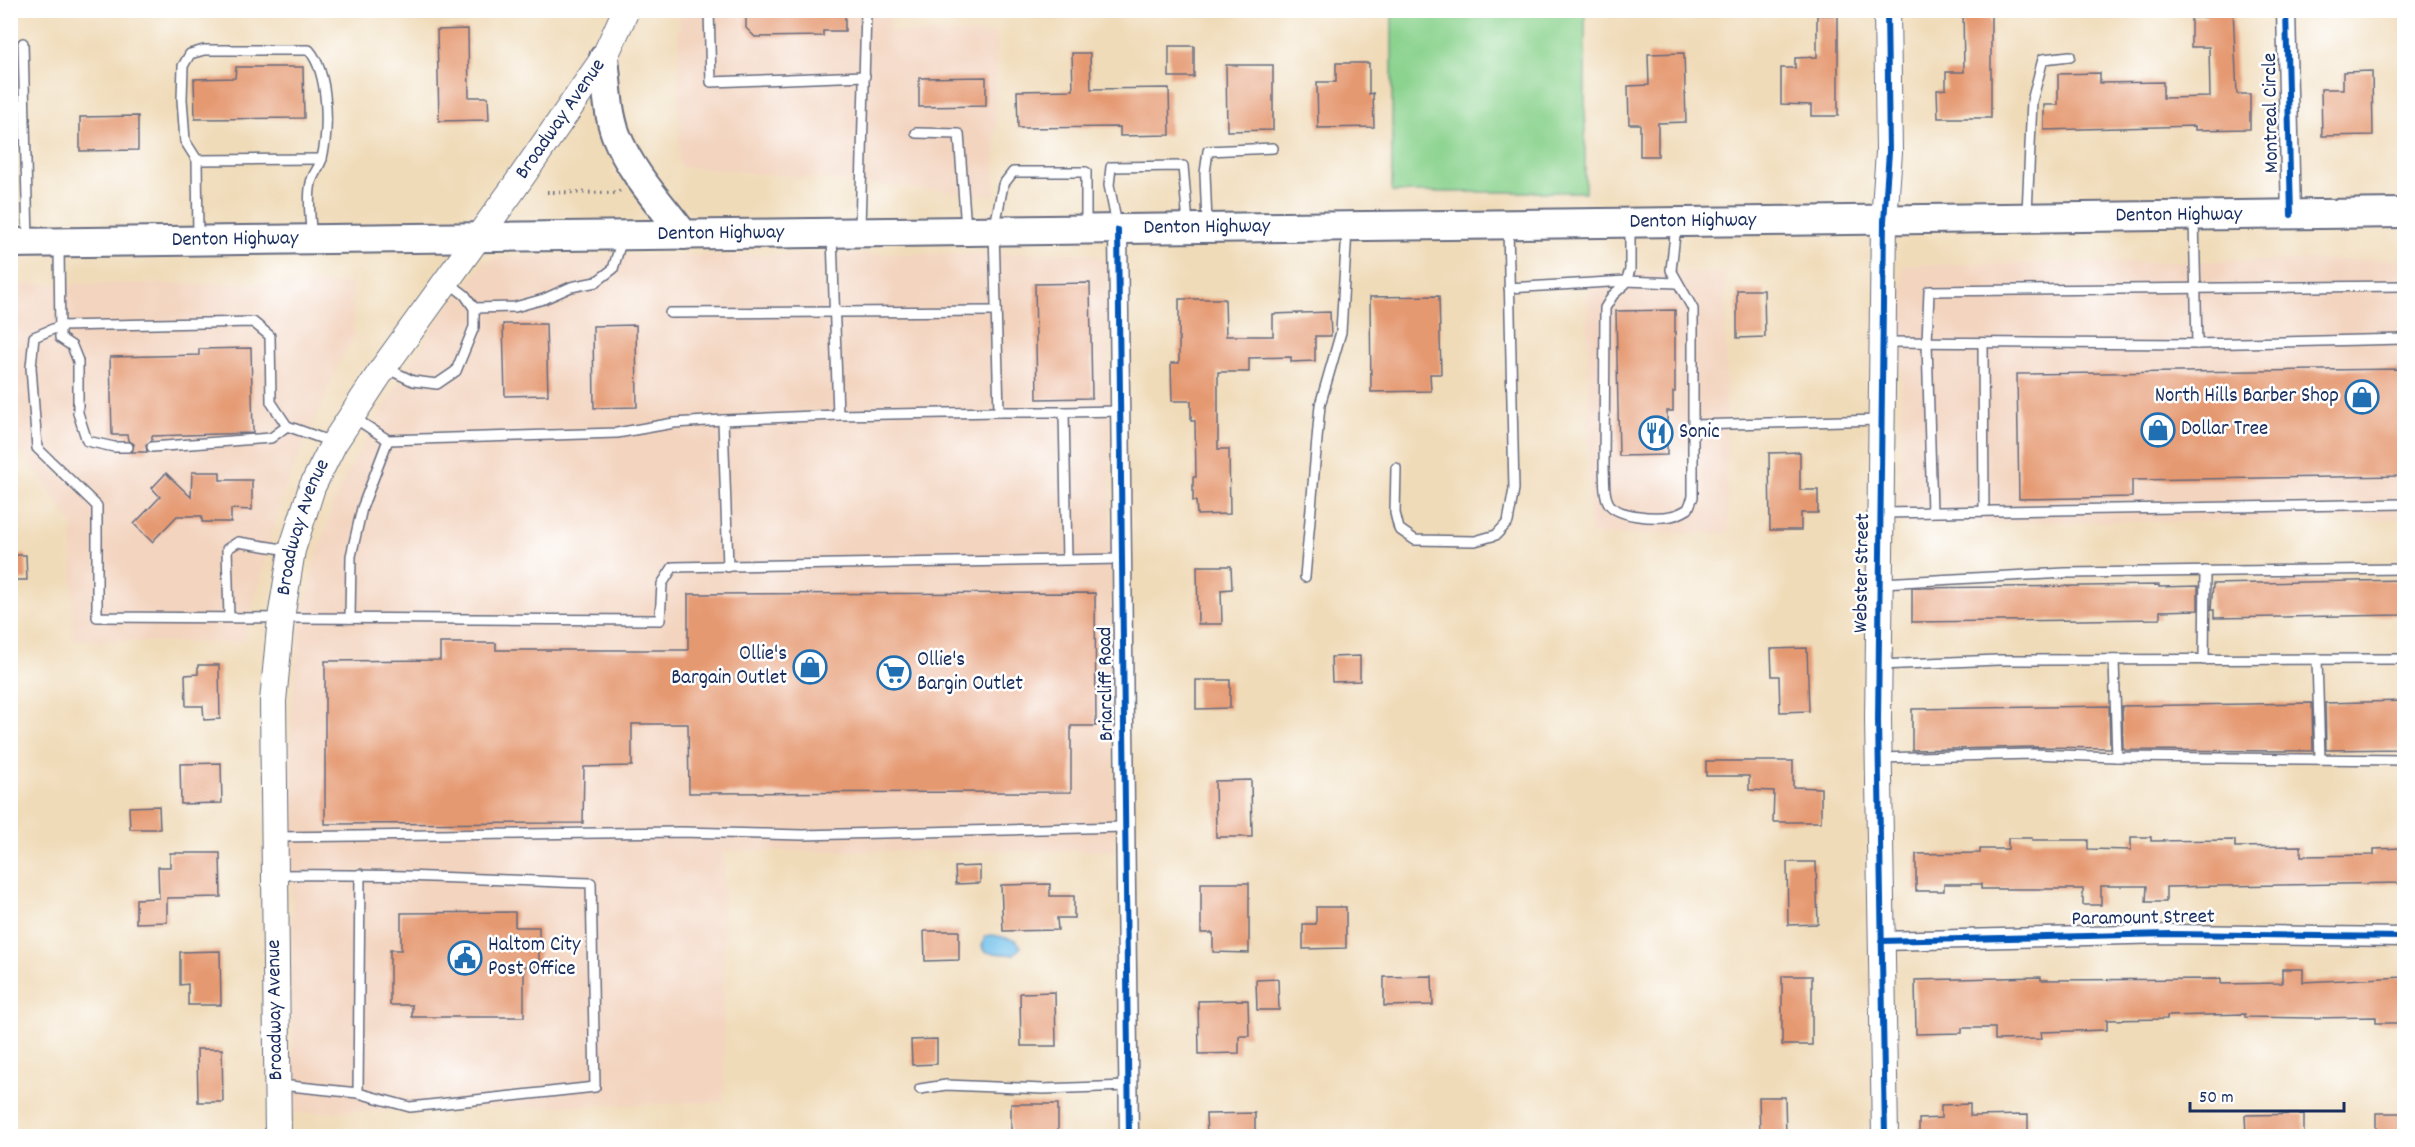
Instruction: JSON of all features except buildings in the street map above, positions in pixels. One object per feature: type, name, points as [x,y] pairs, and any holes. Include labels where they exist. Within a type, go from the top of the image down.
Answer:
[{"type":"main road","name":"Broadway Avenue","points":[[278,1137],[273,701],[281,618],[292,550],[312,487],[334,443],[384,367],[531,164],[604,58],[626,10]]},
{"type":"main road","name":"Webster Street","points":[[1885,1137],[1878,665],[1884,221],[1889,152],[1887,10]]},
{"type":"main road","points":[[604,58],[615,134],[638,176],[684,235]]},
{"type":"main road","name":"Denton Highway","points":[[19,243],[1676,224],[2404,213]]},
{"type":"street","name":"Montreal Circle","points":[[2286,10],[2291,215]]},
{"type":"street","name":"Briarcliff Road","points":[[1118,230],[1129,1137]]},
{"type":"street","name":"Paramount Street","points":[[1881,941],[2170,934],[2404,937]]},
{"type":"lane","points":[[709,10],[711,82],[864,75]]},
{"type":"lane","points":[[860,233],[867,10]]},
{"type":"lane","points":[[19,243],[23,43]]},
{"type":"lane","points":[[198,241],[197,160],[185,141],[182,99],[183,66],[190,54],[204,50],[309,50],[316,59],[321,69],[326,111],[322,159],[311,183],[311,240]]},
{"type":"lane","points":[[2027,219],[2032,101],[2043,59],[2070,56]]},
{"type":"lane","points":[[916,133],[959,134],[996,311],[999,412]]},
{"type":"lane","points":[[1198,230],[1208,151],[1273,148]]},
{"type":"lane","points":[[197,160],[322,159]]},
{"type":"lane","points":[[1118,230],[1109,185],[1111,167],[1183,166],[1198,230]]},
{"type":"lane","points":[[980,232],[1003,185],[1013,172],[1086,172],[1086,231]]},
{"type":"lane","points":[[2194,216],[2197,344]]},
{"type":"lane","points":[[1630,224],[1632,260],[1626,281],[1605,308],[1604,469],[1608,502],[1614,509],[1643,517],[1669,517],[1688,509],[1693,497],[1693,309],[1671,270],[1676,224]]},
{"type":"lane","points":[[1396,468],[1395,513],[1399,529],[1415,540],[1475,541],[1496,535],[1508,522],[1514,489],[1508,226]]},
{"type":"lane","points":[[1305,577],[1320,405],[1341,332],[1347,228]]},
{"type":"lane","points":[[832,234],[838,415]]},
{"type":"lane","points":[[474,309],[515,307],[544,299],[571,287],[596,282],[613,269],[622,237]]},
{"type":"lane","points":[[58,243],[60,338],[72,346],[78,361],[78,413],[87,441],[114,447],[128,447]]},
{"type":"lane","points":[[384,367],[413,381],[437,384],[456,371],[474,327],[474,309],[465,295],[446,280]]},
{"type":"lane","points":[[1509,288],[1626,281],[1677,283]]},
{"type":"lane","points":[[1932,512],[1927,343],[1929,291],[2404,286]]},
{"type":"lane","points":[[670,313],[996,311]]},
{"type":"lane","points":[[334,443],[287,426],[271,402],[270,336],[253,322],[60,326],[34,338],[31,368],[37,448],[97,506],[98,617],[660,620],[662,584],[673,567],[1122,559]]},
{"type":"lane","points":[[1884,342],[2197,344],[2404,339]]},
{"type":"lane","points":[[1983,344],[1984,511]]},
{"type":"lane","points":[[351,416],[388,440],[617,433],[674,423],[838,415],[1120,411]]},
{"type":"lane","points":[[1064,412],[1067,560]]},
{"type":"lane","points":[[723,420],[728,567]]},
{"type":"lane","points":[[1693,425],[1882,420]]},
{"type":"lane","points":[[152,447],[271,438],[287,426]]},
{"type":"lane","points":[[350,618],[353,547],[362,508],[388,440]]},
{"type":"lane","points":[[1881,513],[2404,504]]},
{"type":"lane","points":[[228,617],[227,549],[238,542],[292,550]]},
{"type":"lane","points":[[1879,583],[2064,573],[2404,569]]},
{"type":"lane","points":[[2204,660],[2205,571]]},
{"type":"lane","points":[[1878,665],[1998,660],[2404,659]]},
{"type":"lane","points":[[2114,660],[2117,757]]},
{"type":"lane","points":[[2317,660],[2320,759]]},
{"type":"lane","points":[[1879,758],[2032,754],[2404,760]]},
{"type":"lane","points":[[275,837],[681,832],[802,836],[1125,827]]},
{"type":"lane","points":[[358,1093],[360,874]]},
{"type":"lane","points":[[275,875],[360,874],[591,884],[595,1087],[410,1107],[358,1093],[277,1085]]},
{"type":"lane","points":[[920,1089],[946,1085],[1043,1089],[1128,1086]]},
{"type":"path","points":[[547,192],[616,193],[622,189]]},
{"type":"shaded area","points":[[679,11],[890,11],[890,32],[997,33],[995,196],[679,166]]},
{"type":"shaded area","points":[[1089,253],[1103,259],[1108,270],[1114,851],[724,851],[724,1102],[293,1113],[291,715],[299,630],[314,565],[337,493],[381,411],[438,320],[485,262],[504,256]]},
{"type":"shaded area","points":[[2404,259],[2404,519],[1900,524],[1903,265]]},
{"type":"shaded area","points":[[1725,272],[1728,533],[1590,535],[1587,273]]},
{"type":"shaded area","points":[[11,284],[353,284],[354,337],[338,366],[283,494],[243,643],[73,640],[72,524],[24,453],[11,452]]},
{"type":"green space","points":[[1392,11],[1585,11],[1585,192],[1392,192]]},
{"type":"water","points":[[993,935],[1015,940],[1021,947],[1013,955],[985,952],[983,944],[986,936]]},
{"type":"cycle path","points":[[1885,1136],[1878,720],[1884,221],[1889,152],[1887,10]]},
{"type":"cycle path","points":[[2286,10],[2291,215]]},
{"type":"cycle path","points":[[1118,230],[1129,1136]]},
{"type":"cycle path","points":[[1881,941],[2170,934],[2404,937]]},
{"type":"place","name":"North Hills Barber Shop","points":[[2362,397]]},
{"type":"place","name":"Dollar Tree","points":[[2158,430]]},
{"type":"place","name":"Sonic","points":[[1656,433]]},
{"type":"place","name":"Ollie's Bargain Outlet","points":[[810,667]]},
{"type":"place","name":"Ollie's Bargin Outlet","points":[[894,673]]},
{"type":"place","name":"Haltom City Post Office","points":[[465,958]]}]
